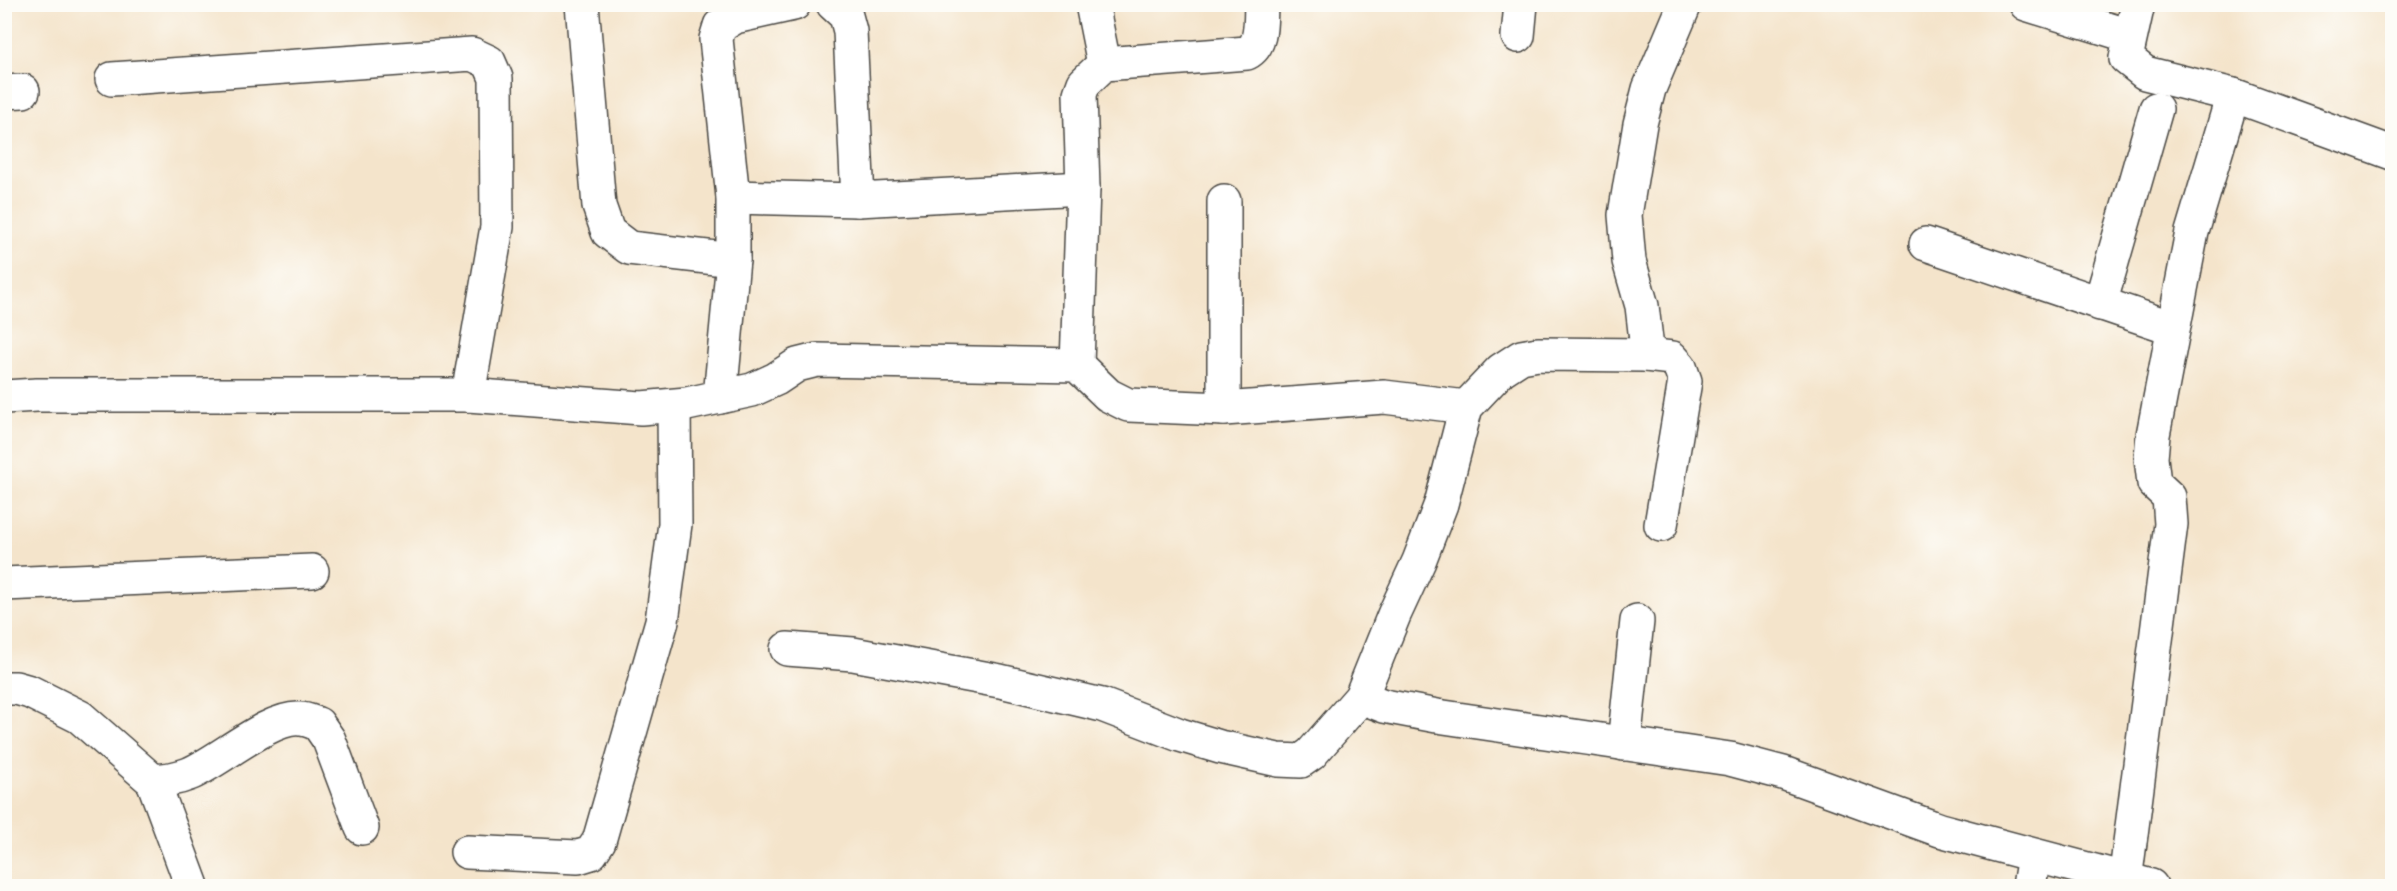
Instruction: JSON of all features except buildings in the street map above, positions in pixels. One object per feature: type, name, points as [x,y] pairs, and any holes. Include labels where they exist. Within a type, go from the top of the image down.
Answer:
[{"type":"street","points":[[582,4],[599,206],[608,232],[629,248],[734,260]]},
{"type":"street","points":[[720,398],[734,260],[733,197],[716,39],[720,26],[735,17],[794,4]]},
{"type":"street","points":[[833,4],[846,16],[850,31],[858,200]]},
{"type":"street","points":[[1092,4],[1104,64]]},
{"type":"street","points":[[1077,365],[1083,188],[1080,94],[1084,83],[1104,64],[1247,53],[1254,50],[1258,41],[1262,4]]},
{"type":"street","points":[[1646,355],[1642,306],[1629,261],[1625,215],[1648,89],[1685,4]]},
{"type":"street","points":[[2026,4],[2130,36]]},
{"type":"street","points":[[2138,4],[2126,58],[2145,73],[2233,95],[2392,153]]},
{"type":"street","points":[[112,79],[472,54],[489,62],[496,78],[497,227],[468,395]]},
{"type":"street","points":[[1361,698],[1384,706],[1437,716],[1730,759],[1783,773],[1940,830],[2031,871],[2138,884],[2171,524],[2169,497],[2154,483],[2151,458],[2153,435],[2192,232],[2233,95]]},
{"type":"street","points":[[2100,304],[2156,109]]},
{"type":"street","points":[[733,197],[858,200],[1083,188]]},
{"type":"street","points":[[1224,201],[1224,409]]},
{"type":"street","points":[[1926,244],[2173,328]]},
{"type":"street","points":[[787,649],[854,654],[1000,681],[1102,705],[1180,735],[1220,747],[1289,762],[1301,761],[1311,754],[1361,698],[1441,504],[1466,407],[1501,370],[1521,357],[1538,354],[1646,355],[1672,358],[1680,367],[1685,381],[1661,525]]},
{"type":"street","points":[[4,397],[37,395],[468,395],[641,408],[674,406],[752,390],[776,379],[797,365],[817,360],[1077,365],[1108,395],[1128,405],[1224,409],[1384,397],[1466,407]]},
{"type":"street","points":[[466,852],[563,858],[591,853],[599,841],[662,621],[675,524],[674,406]]},
{"type":"street","points":[[4,584],[312,571]]},
{"type":"street","points":[[1624,744],[1636,621]]},
{"type":"street","points":[[4,688],[16,688],[30,692],[80,717],[153,781],[192,886]]},
{"type":"street","points":[[153,781],[191,774],[273,726],[298,718],[318,723],[329,740],[362,828]]}]
